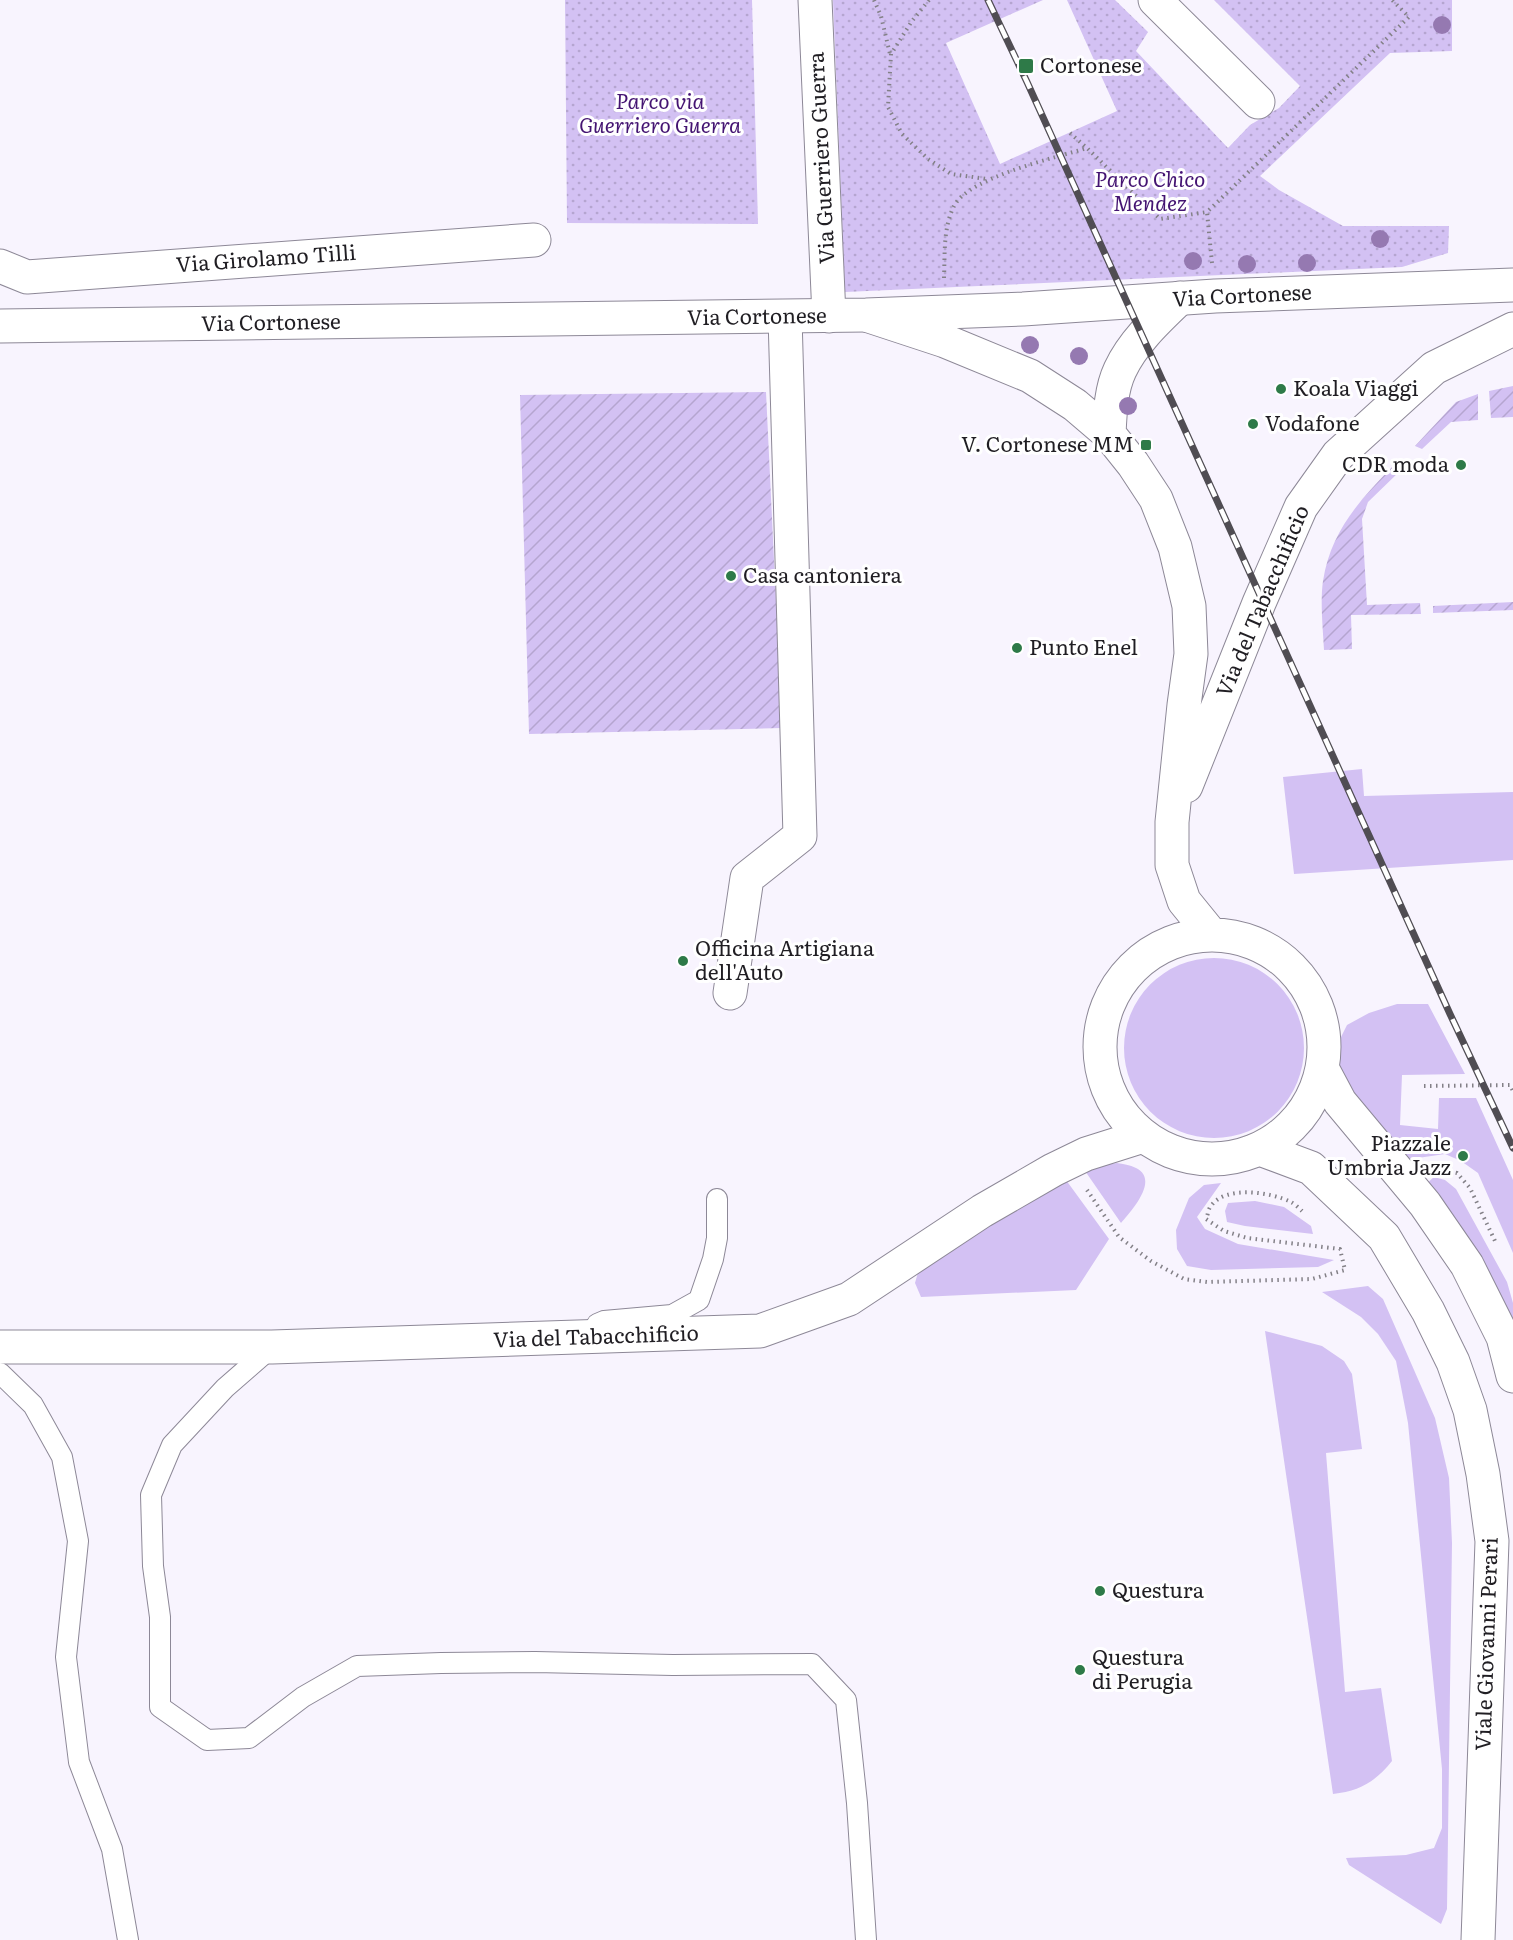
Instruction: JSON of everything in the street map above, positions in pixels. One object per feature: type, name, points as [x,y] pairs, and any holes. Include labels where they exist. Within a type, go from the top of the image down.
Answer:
[{"type":"street","name":"Via Guerriero Guerra","points":[[815,0],[829,316]]},
{"type":"street","points":[[1155,0],[1258,102]]},
{"type":"street","name":"Via Girolamo Tilli","points":[[0,266],[27,277],[534,240]]},
{"type":"street","name":"Via Cortonese","points":[[0,326],[785,317],[942,313],[1215,296],[1513,285]]},
{"type":"street","points":[[1109,434],[1111,406],[1119,371],[1155,321],[1180,298]]},
{"type":"street","name":"Via del Tabacchificio","points":[[866,315],[945,341],[1030,376],[1075,405],[1109,434],[1133,464],[1156,499],[1175,547],[1189,606],[1191,654],[1172,822],[1172,865],[1184,901],[1210,933]]},
{"type":"street","points":[[730,993],[747,878],[800,836],[785,317]]},
{"type":"street","name":"Via del Tabacchificio","points":[[1172,822],[1259,603],[1301,507],[1338,455],[1434,368],[1513,329]]},
{"type":"street","points":[[1210,933],[1254,941],[1292,966],[1312,993],[1323,1024],[1323,1070],[1311,1102],[1289,1130],[1260,1149],[1232,1158],[1203,1160],[1171,1152],[1143,1136],[1112,1102],[1098,1057],[1104,1011],[1127,970],[1165,943],[1210,933]]},
{"type":"street","points":[[1323,1070],[1340,1102],[1425,1204],[1467,1265],[1503,1337],[1513,1376]]},
{"type":"street","name":"Via del Tabacchificio","points":[[0,1347],[272,1347],[760,1331],[849,1299],[982,1211],[1053,1170],[1086,1154],[1143,1136]]},
{"type":"street","name":"Viale Giovanni Perari","points":[[1260,1149],[1311,1168],[1384,1237],[1428,1311],[1453,1362],[1470,1410],[1483,1474],[1492,1541],[1478,1940]]},
{"type":"lane","points":[[564,1338],[604,1321],[672,1314],[699,1300],[713,1259],[717,1238],[717,1200]]},
{"type":"lane","points":[[272,1347],[225,1388],[172,1444],[152,1494],[153,1566],[160,1617],[160,1707],[207,1740],[249,1738],[303,1697],[357,1666],[523,1662],[673,1665],[812,1664],[846,1700],[857,1803],[866,1940]]},
{"type":"lane","points":[[0,1373],[33,1405],[62,1457],[78,1541],[66,1657],[79,1762],[112,1849],[128,1940]]},
{"type":"path","points":[[874,0],[881,16],[891,54],[888,107],[902,134],[928,159],[951,174],[987,179]]},
{"type":"path","points":[[891,54],[928,0]]},
{"type":"path","points":[[1070,133],[1161,219],[1207,212],[1409,17],[1392,0]]},
{"type":"path","points":[[942,313],[946,227],[955,205],[965,192],[987,179],[1087,148]]},
{"type":"path","points":[[1207,212],[1215,296]]},
{"type":"path","points":[[1424,1086],[1510,1085],[1513,1091]]},
{"type":"path","points":[[1068,1163],[1119,1237],[1151,1261],[1184,1279],[1207,1282],[1312,1279],[1345,1270],[1340,1249],[1246,1238],[1224,1231],[1206,1219],[1210,1206],[1222,1195],[1242,1192],[1262,1194],[1291,1202],[1309,1216]]},
{"type":"green space","name":"Parco via Guerriero Guerra","points":[[565,0],[752,0],[758,224],[567,223]]},
{"type":"green space","name":"Parco Chico Mendez","points":[[833,0],[1043,0],[946,43],[1000,164],[1117,111],[1067,0],[1115,0],[1148,32],[1136,51],[1228,148],[1250,125],[1279,108],[1300,86],[1214,0],[1452,0],[1452,51],[1390,53],[1260,176],[1279,190],[1343,226],[1449,226],[1448,253],[1402,267],[845,292]]},
{"type":"green space","points":[[1513,386],[1513,417],[1491,418],[1489,391]]},
{"type":"green space","points":[[766,392],[782,728],[529,734],[520,395]]},
{"type":"green space","points":[[1478,394],[1478,420],[1451,422],[1422,449],[1415,446],[1456,402]]},
{"type":"green space","points":[[1393,466],[1399,472],[1368,502],[1362,519],[1367,605],[1420,603],[1421,614],[1351,615],[1352,649],[1324,650],[1322,589],[1333,547],[1348,518]]},
{"type":"green space","points":[[1513,602],[1513,610],[1433,613],[1433,606]]},
{"type":"green space","points":[[1362,769],[1364,796],[1513,792],[1513,860],[1294,874],[1283,777]]},
{"type":"green space","points":[[1214,958],[1248,965],[1264,973],[1277,985],[1289,998],[1297,1014],[1304,1048],[1297,1082],[1289,1098],[1277,1111],[1264,1123],[1248,1131],[1214,1138],[1180,1131],[1164,1123],[1151,1111],[1139,1098],[1131,1082],[1124,1048],[1131,1014],[1139,998],[1151,985],[1164,973],[1180,965]]},
{"type":"green space","points":[[1397,1004],[1428,1004],[1465,1074],[1402,1075],[1400,1125],[1438,1129],[1439,1098],[1476,1098],[1513,1180],[1513,1253],[1478,1173],[1461,1161],[1445,1154],[1404,1160],[1346,1098],[1340,1073],[1339,1041],[1347,1025],[1369,1013]]},
{"type":"green space","points":[[1117,1163],[1136,1168],[1143,1173],[1145,1180],[1141,1195],[1121,1223],[1083,1168]]},
{"type":"green space","points":[[1434,1177],[1445,1180],[1456,1189],[1507,1282],[1513,1303],[1513,1342],[1424,1186]]},
{"type":"green space","points":[[1066,1180],[1109,1239],[1076,1290],[921,1297],[915,1283],[919,1269],[1023,1197]]},
{"type":"green space","points":[[1221,1183],[1197,1217],[1205,1229],[1238,1244],[1334,1260],[1318,1267],[1211,1270],[1187,1266],[1177,1249],[1176,1230],[1189,1198],[1204,1185]]},
{"type":"green space","points":[[1255,1201],[1284,1207],[1311,1226],[1313,1234],[1227,1222],[1225,1211],[1228,1203]]},
{"type":"green space","points":[[1368,1286],[1383,1299],[1435,1418],[1449,1478],[1452,1543],[1447,1909],[1441,1924],[1349,1865],[1346,1858],[1406,1855],[1434,1848],[1442,1828],[1442,1769],[1408,1423],[1396,1361],[1378,1334],[1361,1317],[1322,1292]]},
{"type":"green space","points":[[1265,1331],[1322,1346],[1344,1361],[1352,1374],[1362,1449],[1326,1453],[1345,1692],[1381,1688],[1392,1761],[1373,1780],[1343,1793],[1333,1794]]},
{"type":"railway","points":[[988,0],[1513,1148]]},
{"type":"place","name":"Cortonese","points":[[1026,66]]},
{"type":"place","name":"Koala Viaggi","points":[[1281,389]]},
{"type":"place","name":"Vodafone","points":[[1253,424]]},
{"type":"place","name":"V. Cortonese MM","points":[[1146,445]]},
{"type":"place","name":"CDR moda","points":[[1461,465]]},
{"type":"place","name":"Casa cantoniera","points":[[731,576]]},
{"type":"place","name":"Punto Enel","points":[[1017,648]]},
{"type":"place","name":"Officina Artigiana dell'Auto","points":[[683,961]]},
{"type":"place","name":"Piazzale Umbria Jazz","points":[[1463,1156]]},
{"type":"place","name":"Questura","points":[[1100,1591]]},
{"type":"place","name":"Questura di Perugia","points":[[1080,1670]]}]
